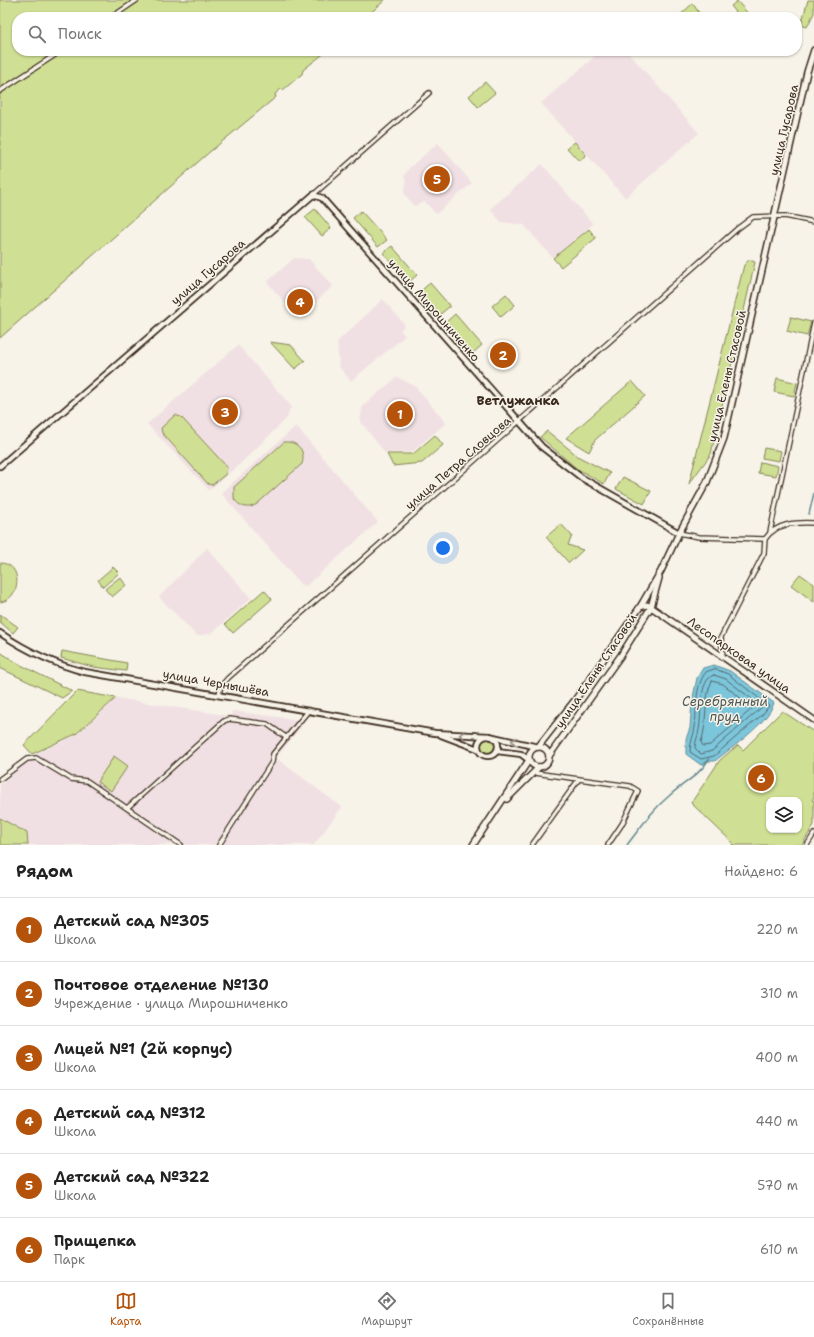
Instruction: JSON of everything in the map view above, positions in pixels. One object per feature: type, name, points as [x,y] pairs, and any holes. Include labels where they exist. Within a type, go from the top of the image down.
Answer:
[{"type":"main road","name":"улица Гусарова","points":[[774,216],[807,72],[814,50]]},
{"type":"main road","name":"улица Елены Стасовой","points":[[538,747],[575,700],[640,607],[661,571],[679,533],[707,482],[724,438],[774,216]]},
{"type":"main road","name":"улица Елены Стасовой","points":[[549,756],[605,678],[651,607],[661,571]]},
{"type":"main road","points":[[640,607],[647,605],[651,607]]},
{"type":"main road","name":"Лесопарковая улица","points":[[651,607],[814,720]]},
{"type":"main road","points":[[473,845],[529,760],[530,751],[538,747],[546,751],[549,756],[547,762],[539,767],[535,773],[517,788],[496,812]]},
{"type":"main road","points":[[529,760],[533,765],[539,767]]},
{"type":"street","points":[[119,12],[137,0]]},
{"type":"street","points":[[0,91],[53,56]]},
{"type":"street","name":"улица Гусарова","points":[[0,466],[429,93]]},
{"type":"street","name":"улица Мирошниченко","points":[[313,195],[322,198],[547,452],[582,478],[679,533]]},
{"type":"street","name":"улица Петра Словцова","points":[[219,694],[221,686],[228,678],[737,229],[753,217],[786,216],[814,222]]},
{"type":"street","points":[[723,657],[721,638],[764,552],[765,539],[770,532],[814,323]]},
{"type":"street","points":[[770,532],[781,526],[814,521]]},
{"type":"street","points":[[679,533],[699,537],[765,539]]},
{"type":"street","name":"улица Чернышёва","points":[[0,633],[41,657],[62,666],[85,672],[219,694],[435,733],[489,736],[538,747]]},
{"type":"street","points":[[219,845],[272,762],[273,754],[310,710]]},
{"type":"street","points":[[127,808],[224,721],[229,719],[267,724],[287,738]]},
{"type":"street","name":"улица Чернышёва","points":[[435,733],[478,749],[480,753],[486,757],[493,755],[497,751],[521,754],[529,760]]},
{"type":"street","points":[[478,749],[477,744],[480,738],[489,736],[497,740],[497,751]]},
{"type":"street","points":[[0,779],[27,760],[36,758],[71,779],[87,781],[181,845]]},
{"type":"street","points":[[535,773],[630,786],[638,791],[622,824],[608,845]]},
{"type":"street","points":[[532,845],[579,779]]},
{"type":"street","points":[[807,845],[814,834]]},
{"type":"shaded area","points":[[595,56],[631,56],[699,133],[625,198],[541,103]]},
{"type":"shaded area","points":[[438,143],[472,183],[436,214],[425,202],[414,206],[404,193],[406,183],[404,176],[409,168]]},
{"type":"shaded area","points":[[542,164],[593,224],[553,258],[524,225],[501,222],[490,209]]},
{"type":"shaded area","points":[[294,258],[309,259],[333,286],[298,318],[267,282]]},
{"type":"shaded area","points":[[383,299],[405,325],[400,330],[405,336],[351,381],[339,367],[337,342]]},
{"type":"shaded area","points":[[238,345],[291,406],[287,418],[240,464],[209,490],[147,424]]},
{"type":"shaded area","points":[[397,377],[415,386],[446,423],[412,452],[385,453],[360,421],[363,406]]},
{"type":"shaded area","points":[[296,426],[378,522],[306,586],[301,585],[221,493]]},
{"type":"shaded area","points":[[207,548],[251,598],[212,633],[197,636],[159,597]]},
{"type":"shaded area","points":[[117,698],[231,716],[232,711],[293,719],[301,727],[276,758],[342,807],[314,845],[0,845],[0,785],[33,755],[76,735]]},
{"type":"green space","points":[[0,0],[385,0],[372,12],[12,12],[12,56],[321,56],[303,70],[302,74],[283,90],[281,89],[275,94],[276,97],[206,155],[0,338]]},
{"type":"green space","points":[[808,0],[814,0],[814,13],[807,27],[802,25]]},
{"type":"green space","points":[[737,1],[747,12],[736,12],[731,6]]},
{"type":"green space","points":[[692,4],[699,12],[683,12]]},
{"type":"green space","points":[[485,82],[495,93],[478,107],[469,96]]},
{"type":"green space","points":[[575,142],[586,155],[579,161],[567,148]]},
{"type":"green space","points":[[315,209],[331,228],[322,236],[305,217]]},
{"type":"green space","points":[[361,211],[387,240],[378,247],[353,218]]},
{"type":"green space","points":[[589,229],[596,238],[561,267],[553,258]]},
{"type":"green space","points":[[392,246],[417,275],[409,282],[383,253]]},
{"type":"green space","points":[[749,260],[755,262],[711,454],[689,484],[744,265]]},
{"type":"green space","points":[[430,283],[450,306],[436,318],[416,295]]},
{"type":"green space","points":[[506,294],[515,305],[501,317],[492,306]]},
{"type":"green space","points":[[455,314],[482,345],[472,354],[445,323]]},
{"type":"green space","points":[[791,317],[811,322],[807,336],[787,331]]},
{"type":"green space","points":[[270,342],[291,345],[305,361],[295,369]]},
{"type":"green space","points":[[777,378],[797,383],[794,396],[774,392]]},
{"type":"green space","points":[[632,381],[645,396],[595,440],[589,452],[566,438]]},
{"type":"green space","points":[[175,415],[181,417],[227,467],[226,474],[212,485],[208,484],[162,433],[161,428]]},
{"type":"green space","points":[[547,431],[579,457],[610,473],[604,484],[576,468],[540,437]]},
{"type":"green space","points":[[435,435],[443,445],[422,463],[393,466],[387,454],[413,454]]},
{"type":"green space","points":[[284,442],[293,443],[300,448],[303,455],[302,464],[254,506],[244,507],[239,504],[234,499],[234,487]]},
{"type":"green space","points":[[764,448],[781,451],[779,461],[762,458]]},
{"type":"green space","points":[[760,462],[778,466],[776,476],[758,473]]},
{"type":"green space","points":[[623,477],[651,491],[644,504],[616,489]]},
{"type":"green space","points":[[561,524],[572,536],[568,545],[583,550],[569,563],[546,537]]},
{"type":"green space","points":[[0,563],[8,565],[13,569],[17,582],[16,589],[12,595],[7,600],[0,602]]},
{"type":"green space","points":[[113,567],[119,573],[103,587],[98,580]]},
{"type":"green space","points":[[800,574],[814,584],[814,602],[791,585]]},
{"type":"green space","points":[[120,577],[126,585],[112,597],[105,589]]},
{"type":"green space","points":[[264,590],[272,599],[233,633],[225,624]]},
{"type":"green space","points":[[0,614],[18,627],[13,633],[0,622]]},
{"type":"green space","points":[[62,651],[127,663],[126,671],[93,667],[61,658]]},
{"type":"green space","points":[[0,652],[19,664],[72,691],[62,698],[0,668]]},
{"type":"green space","points":[[77,691],[116,698],[76,734],[32,754],[24,745]]},
{"type":"green space","points":[[782,711],[814,732],[814,797],[812,800],[814,801],[814,825],[802,845],[732,845],[733,843],[691,803],[720,760],[738,745],[743,750]]},
{"type":"green space","points":[[485,739],[491,739],[495,743],[495,749],[491,753],[485,753],[481,749],[481,743]]},
{"type":"green space","points":[[114,756],[128,766],[111,791],[97,782]]},
{"type":"green space","points":[[0,818],[27,833],[28,845],[0,845]]},
{"type":"water","name":"Серебрянный пруд","points":[[714,665],[730,671],[774,703],[764,719],[748,735],[715,761],[708,761],[701,765],[686,754],[686,739],[690,728],[692,702],[697,678],[703,668]]},
{"type":"waterway","points":[[809,514],[814,493]]},
{"type":"waterway","points":[[627,845],[657,807],[674,791],[696,775],[709,759]]},
{"type":"place","name":"Детский сад №322","points":[[437,179]]},
{"type":"place","name":"Детский сад №312","points":[[300,302]]},
{"type":"place","name":"Почтовое отделение №130","points":[[503,355]]},
{"type":"place","name":"Лицей №1 (2й корпус)","points":[[225,412]]},
{"type":"place","name":"Детский сад №305","points":[[400,414]]},
{"type":"place","name":"Прищепка","points":[[761,778]]},
{"type":"district","name":"Ветлужанка","points":[[518,400]]}]
